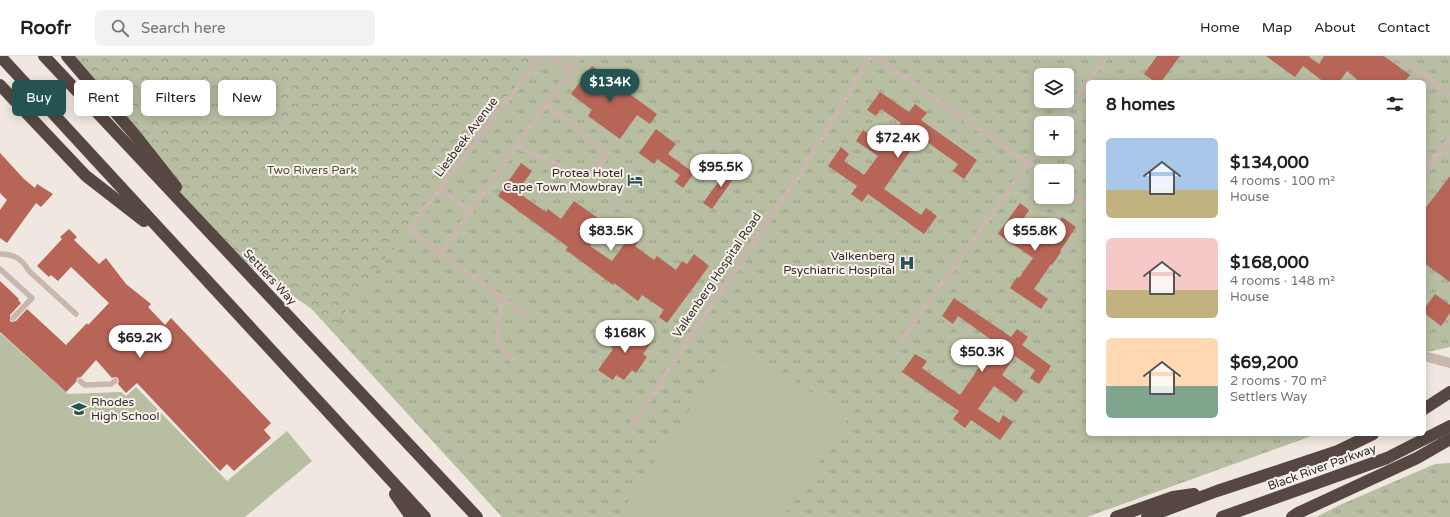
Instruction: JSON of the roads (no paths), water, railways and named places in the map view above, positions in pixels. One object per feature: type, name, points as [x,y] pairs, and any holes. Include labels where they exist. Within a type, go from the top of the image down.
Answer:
[{"type":"highway","points":[[0,56],[425,517]]},
{"type":"highway","name":"Settlers Way","points":[[44,56],[477,517]]},
{"type":"highway","points":[[67,56],[136,135],[222,246]]},
{"type":"highway","points":[[0,85],[86,176],[172,243]]},
{"type":"highway","points":[[1426,408],[1450,392]]},
{"type":"highway","name":"Black River Parkway","points":[[1222,517],[1387,458],[1450,426]]},
{"type":"highway","name":"Black River Parkway","points":[[1147,517],[1217,490],[1338,451],[1369,436]]},
{"type":"highway","points":[[1292,517],[1417,458],[1450,440]]},
{"type":"highway","points":[[368,456],[411,517]]},
{"type":"highway","points":[[1116,517],[1173,497],[1217,490]]},
{"type":"street","points":[[1428,357],[1450,363]]},
{"type":"lane","name":"Liesbeek Avenue","points":[[441,254],[409,230],[541,56]]},
{"type":"lane","points":[[550,56],[570,71]]},
{"type":"lane","points":[[524,314],[441,254],[580,56]]},
{"type":"lane","name":"Valkenberg Hospital Road","points":[[631,426],[801,172],[873,56],[1034,168]]},
{"type":"lane","points":[[1089,80],[1106,56]]},
{"type":"lane","points":[[1397,56],[1450,95]]},
{"type":"lane","points":[[1063,116],[1086,84]]},
{"type":"lane","points":[[516,146],[585,177],[589,177],[592,174],[605,157],[606,153],[603,150],[545,104]]},
{"type":"lane","points":[[1426,170],[1450,138]]},
{"type":"lane","points":[[901,340],[1034,156]]},
{"type":"lane","points":[[1426,162],[1430,165]]},
{"type":"lane","points":[[440,189],[470,211]]},
{"type":"lane","points":[[1074,195],[1086,204]]},
{"type":"lane","points":[[0,254],[8,254],[18,258],[29,271],[76,314]]},
{"type":"lane","points":[[0,269],[32,298],[13,318]]},
{"type":"lane","points":[[502,298],[498,334],[499,344],[514,360]]},
{"type":"lane","points":[[80,381],[85,385],[111,384],[114,381]]},
{"type":"place","name":"Protea Hotel Cape Town Mowbray","points":[[635,180]]},
{"type":"place","name":"Valkenberg Psychiatric Hospital","points":[[907,263]]},
{"type":"place","name":"Rhodes High School","points":[[79,409]]},
{"type":"park label","name":"Two Rivers Park","points":[[312,170]]}]
